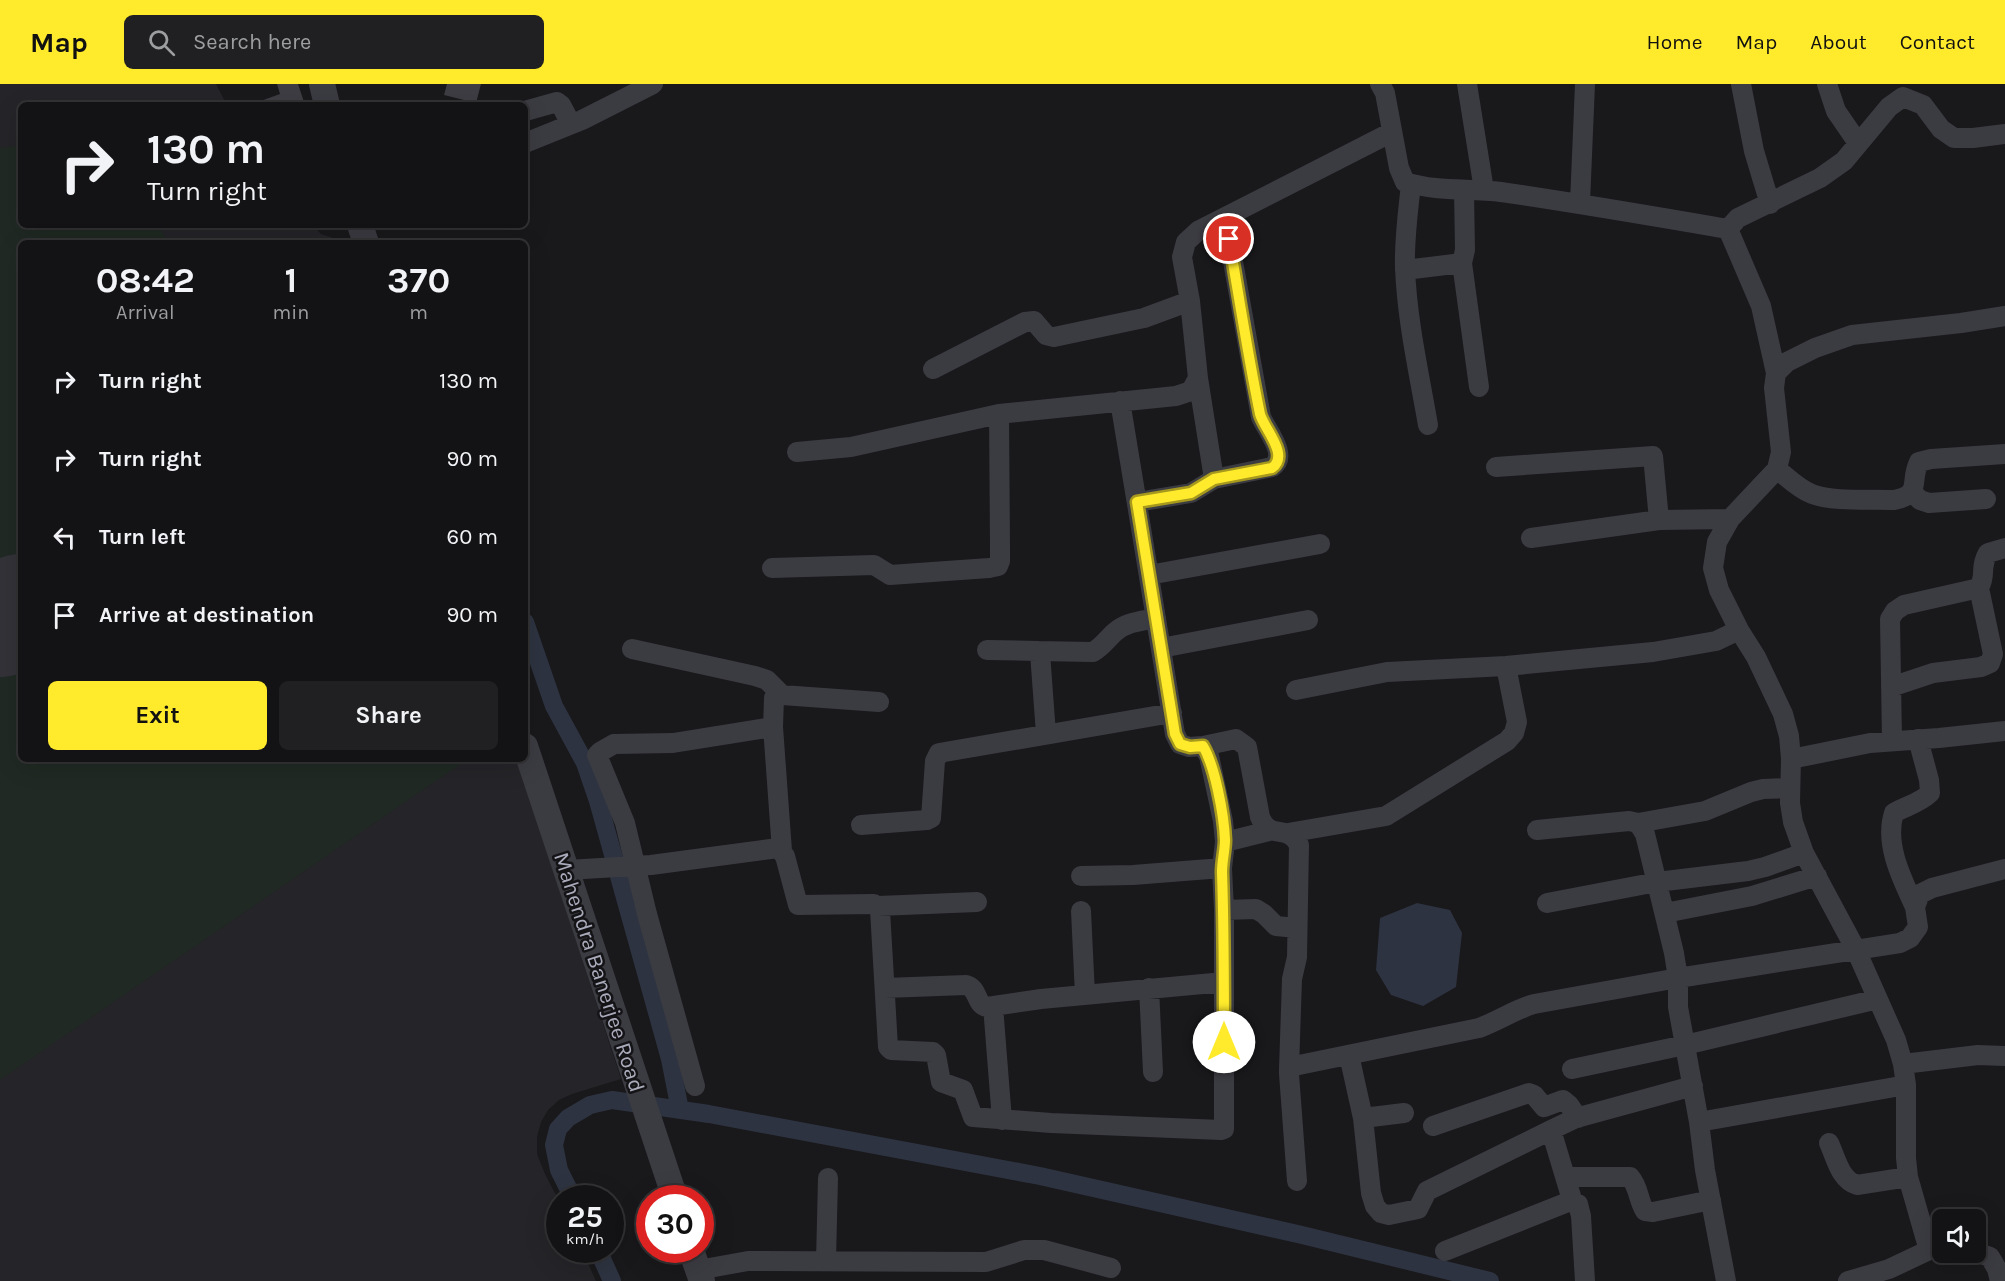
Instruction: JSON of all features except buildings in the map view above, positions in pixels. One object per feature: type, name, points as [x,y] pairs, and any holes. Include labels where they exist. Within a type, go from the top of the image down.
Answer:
[{"type":"street","points":[[322,84],[326,102]]},
{"type":"street","points":[[528,142],[571,124],[634,89],[653,84]]},
{"type":"street","points":[[1380,84],[1384,93],[1399,168],[1405,182],[1464,191],[1484,190],[1580,203],[1728,229]]},
{"type":"street","points":[[1467,84],[1484,190]]},
{"type":"street","points":[[1580,203],[1585,84]]},
{"type":"street","points":[[1741,84],[1754,151],[1770,204]]},
{"type":"street","points":[[1827,84],[1836,111],[1858,143]]},
{"type":"street","points":[[1728,229],[1738,218],[1820,178],[1844,161],[1889,107],[1906,91],[1923,105],[1941,129],[1954,138],[2005,134]]},
{"type":"street","points":[[528,110],[557,102],[571,124]]},
{"type":"street","points":[[1214,479],[1182,257],[1186,242],[1198,231],[1392,132]]},
{"type":"street","points":[[1411,184],[1405,270],[1412,335],[1428,425]]},
{"type":"street","points":[[1464,191],[1465,250],[1462,263],[1479,387]]},
{"type":"street","points":[[1137,502],[1191,493],[1214,479],[1272,468],[1279,459],[1276,446],[1261,417],[1225,217]]},
{"type":"street","points":[[1728,229],[1761,306],[1776,373],[1774,388],[1781,452],[1777,469],[1730,519],[1717,542],[1713,568],[1719,590],[1739,630],[1756,657],[1783,714],[1789,736],[1791,759],[1790,803],[1793,822],[1804,853],[1856,950],[1896,1040],[1906,1086],[1908,1177],[1932,1239]]},
{"type":"street","points":[[1405,270],[1462,263]]},
{"type":"street","points":[[933,369],[1025,322],[1034,321],[1046,335],[1054,337],[1144,318],[1190,301]]},
{"type":"street","points":[[1776,373],[1787,362],[1815,348],[1852,335],[2005,316]]},
{"type":"street","points":[[797,452],[851,447],[999,414],[1176,396],[1191,391],[1198,378]]},
{"type":"street","points":[[1120,401],[1175,734],[1180,744],[1190,747],[1236,739],[1247,747],[1263,826],[1295,837],[1299,845],[1297,957],[1292,988],[1289,1069],[1297,1181]]},
{"type":"street","points":[[772,568],[874,565],[890,575],[998,566],[1000,561],[999,414]]},
{"type":"street","points":[[1777,469],[1811,494],[1825,497],[1894,500],[1904,498],[1912,492],[1916,484],[1916,470],[1919,462],[1931,459],[2005,454]]},
{"type":"street","points":[[1496,466],[1653,456],[1659,520]]},
{"type":"street","points":[[1912,492],[1920,500],[1929,503],[1986,499]]},
{"type":"street","points":[[1531,538],[1659,520],[1730,519]]},
{"type":"street","points":[[1149,575],[1320,544]]},
{"type":"street","points":[[1891,687],[1927,675],[1998,663],[1993,654],[1979,588],[1983,580],[1982,562],[1988,553],[2005,548]]},
{"type":"street","points":[[1892,741],[1890,619],[1895,611],[1904,605],[1979,588]]},
{"type":"street","points":[[987,650],[1093,652],[1100,648],[1119,628],[1156,618]]},
{"type":"street","points":[[1161,648],[1308,620]]},
{"type":"street","points":[[1296,690],[1387,672],[1506,666],[1653,652],[1716,641],[1739,630]]},
{"type":"street","points":[[632,649],[755,676],[767,680],[782,695]]},
{"type":"street","points":[[1038,651],[1041,657],[1046,734]]},
{"type":"street","points":[[1225,842],[1386,816],[1507,741],[1514,733],[1517,722],[1506,666]]},
{"type":"street","points":[[879,702],[782,695],[774,698],[773,727],[782,851],[798,905],[874,904],[878,906],[976,902]]},
{"type":"street","points":[[861,825],[931,818],[935,761],[939,753],[1172,713]]},
{"type":"street","points":[[695,1086],[633,867],[625,824],[598,759],[600,752],[614,744],[674,743],[773,727]]},
{"type":"street","points":[[1791,759],[1892,741],[2005,731]]},
{"type":"street","points":[[1289,1069],[1294,1066],[1479,1028],[1498,1021],[1515,1010],[1534,1004],[1678,978],[1900,943],[1910,938],[1918,927],[1916,907],[1900,874],[1891,825],[1894,813],[1923,800],[1930,793],[1929,780],[1918,740]]},
{"type":"street","points":[[878,906],[888,1047],[891,1050],[933,1052],[936,1055],[941,1082],[963,1090],[973,1117],[1221,1130],[1224,1128],[1222,868],[1225,842],[1223,821],[1209,756],[1203,746]]},
{"type":"street","name":"Mahendra Banerjee Road","points":[[528,755],[671,1185]]},
{"type":"street","points":[[1537,830],[1629,821],[1638,823],[1705,811],[1763,789],[1790,788]]},
{"type":"street","points":[[1638,823],[1645,834],[1665,913],[1678,978],[1678,1007],[1726,1281]]},
{"type":"street","points":[[567,870],[633,867],[773,848],[782,851]]},
{"type":"street","points":[[1547,903],[1657,882],[1748,871],[1804,853]]},
{"type":"street","points":[[1081,876],[1133,875],[1222,868]]},
{"type":"street","points":[[1916,907],[1920,894],[1932,888],[2005,869]]},
{"type":"street","points":[[1665,913],[1740,899],[1817,876]]},
{"type":"street","points":[[1224,910],[1256,909],[1276,926],[1297,928]]},
{"type":"street","points":[[1081,911],[1085,995]]},
{"type":"street","points":[[885,988],[966,985],[974,989],[983,1006],[993,1006],[1224,981]]},
{"type":"street","points":[[1149,988],[1153,1071]]},
{"type":"street","points":[[1572,1069],[1685,1045],[1878,999]]},
{"type":"street","points":[[993,1006],[1002,1120]]},
{"type":"street","points":[[1349,1055],[1363,1118],[1371,1193],[1375,1206],[1381,1213],[1389,1215],[1418,1209],[1427,1191],[1578,1118],[1693,1086]]},
{"type":"street","points":[[1903,1064],[1978,1055],[2005,1056]]},
{"type":"street","points":[[1699,1122],[1906,1086]]},
{"type":"street","points":[[1433,1126],[1528,1093],[1534,1095],[1544,1107],[1563,1100],[1578,1118]]},
{"type":"street","points":[[1363,1118],[1404,1113]]},
{"type":"street","points":[[1551,1130],[1573,1203]]},
{"type":"street","points":[[1829,1143],[1849,1183],[1857,1185],[1908,1177]]},
{"type":"street","points":[[1565,1177],[1630,1177],[1636,1183],[1645,1210],[1653,1212],[1710,1200]]},
{"type":"street","points":[[826,1261],[828,1178]]},
{"type":"street","points":[[1445,1251],[1568,1202],[1578,1204],[1581,1216],[1585,1281]]},
{"type":"street","points":[[1848,1281],[1891,1275],[1932,1248]]},
{"type":"street","points":[[697,1267],[748,1262],[986,1262],[1024,1250],[1054,1252],[1111,1268]]},
{"type":"street","points":[[1990,1254],[2000,1281]]},
{"type":"shaded area","points":[[0,84],[216,84],[225,102],[18,102],[18,228],[316,228],[321,234],[339,240],[18,240],[18,762],[518,762],[621,1079],[559,1100],[548,1110],[541,1122],[537,1137],[537,1154],[551,1185],[546,1185],[546,1263],[588,1263],[596,1281],[0,1281]]},
{"type":"shaded area","points":[[18,145],[18,228],[159,228],[168,240],[18,240],[18,561],[0,570],[0,148]]},
{"type":"shaded area","points":[[18,641],[18,762],[464,762],[0,1080],[0,650]]},
{"type":"water","points":[[1417,903],[1450,910],[1462,933],[1456,987],[1423,1006],[1391,995],[1376,970],[1380,918]]},
{"type":"waterway","points":[[528,631],[554,706],[585,763],[598,801],[670,1059],[680,1110]]},
{"type":"waterway","points":[[566,1185],[559,1170],[554,1145],[558,1129],[568,1118],[590,1105],[612,1100],[709,1114],[1040,1176],[1302,1235],[1490,1281]]},
{"type":"waterway","points":[[604,1263],[612,1281]]},
{"type":"runway","points":[[0,621],[18,612]]},
{"type":"route","points":[[1224,1042],[1222,868],[1225,842],[1223,821],[1209,756],[1203,746],[1190,747],[1180,744],[1175,734],[1137,502],[1191,493],[1214,479],[1272,468],[1279,459],[1276,446],[1261,417],[1229,239]]}]
